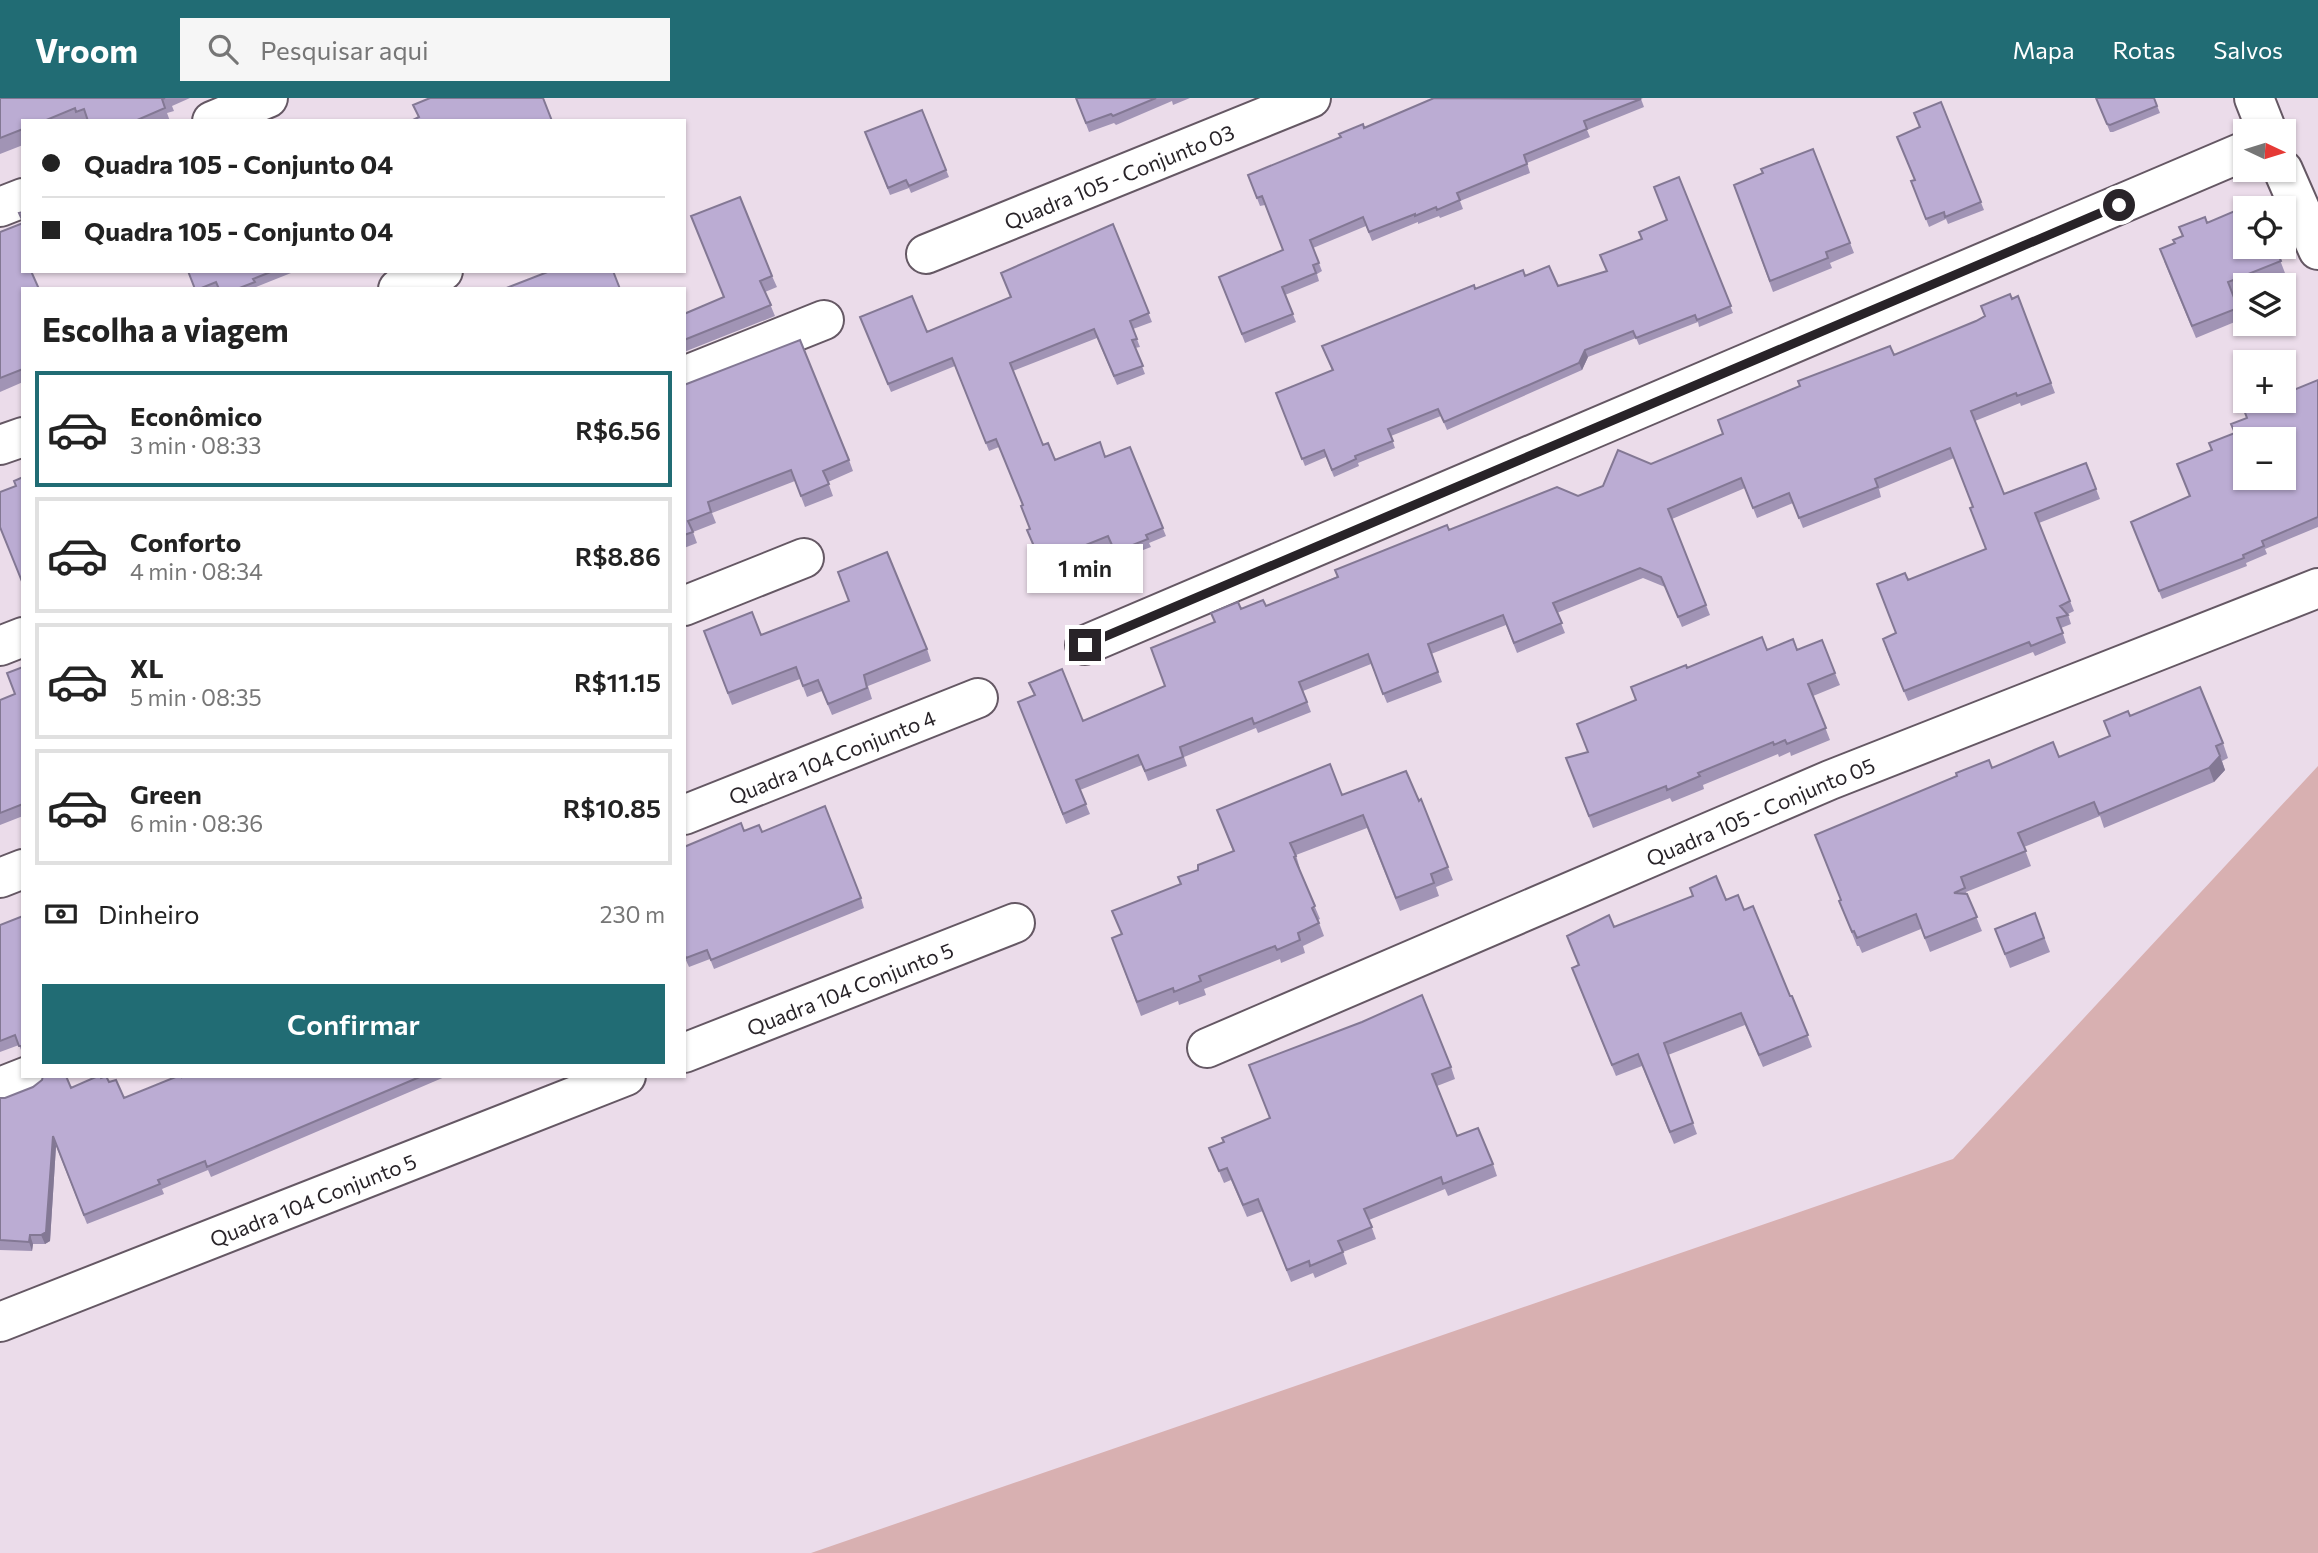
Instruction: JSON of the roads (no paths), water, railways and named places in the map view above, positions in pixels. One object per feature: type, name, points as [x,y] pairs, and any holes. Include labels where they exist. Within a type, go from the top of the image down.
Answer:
[{"type":"street","points":[[217,119],[268,98]]},
{"type":"street","name":"Quadra 105 - Conjunto 03","points":[[926,254],[1311,98]]},
{"type":"street","points":[[2254,98],[2262,119]]},
{"type":"street","points":[[1085,645],[2233,156]]},
{"type":"street","points":[[2288,182],[2318,250]]},
{"type":"street","points":[[0,208],[21,199]]},
{"type":"street","points":[[403,287],[438,273]]},
{"type":"street","points":[[686,375],[824,320]]},
{"type":"street","points":[[0,445],[21,437]]},
{"type":"street","points":[[686,605],[804,558]]},
{"type":"street","name":"Quadra 105 - Conjunto 05","points":[[1207,1048],[1830,780],[2318,588]]},
{"type":"street","points":[[0,646],[21,638]]},
{"type":"street","name":"Quadra 104 Conjunto 4","points":[[686,814],[978,698]]},
{"type":"street","points":[[0,878],[21,870]]},
{"type":"street","name":"Quadra 104 Conjunto 5","points":[[686,1052],[1015,923]]},
{"type":"street","points":[[0,1087],[23,1078]]},
{"type":"street","name":"Quadra 104 Conjunto 5","points":[[0,1322],[621,1078]]}]
